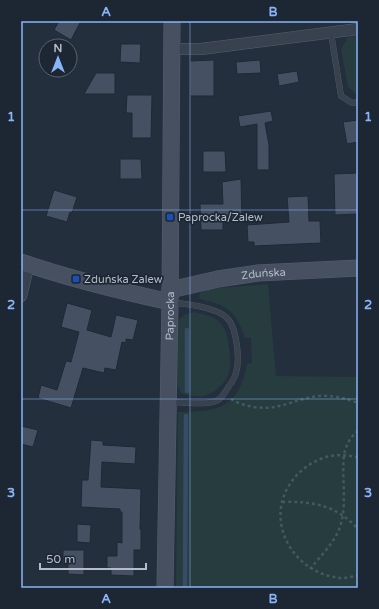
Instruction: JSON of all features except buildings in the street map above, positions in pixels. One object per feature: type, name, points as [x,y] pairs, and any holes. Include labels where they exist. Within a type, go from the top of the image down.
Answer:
[{"type":"street","name":"Paprocka","points":[[165,588],[170,296],[172,21]]},
{"type":"street","points":[[172,49],[201,49],[358,29]]},
{"type":"street","points":[[21,296],[25,263]]},
{"type":"street","name":"Zduńska","points":[[25,263],[108,288],[170,296],[218,279],[258,273],[358,268]]},
{"type":"lane","points":[[331,33],[341,96],[352,103],[358,102]]},
{"type":"lane","points":[[168,402],[209,403],[219,400],[224,395],[236,373],[238,362],[238,351],[234,333],[228,319],[215,310],[170,296]]},
{"type":"path","points":[[224,395],[245,405],[268,408],[278,407],[319,396],[333,396],[358,403]]},
{"type":"path","points":[[310,568],[328,548],[337,534],[342,516],[344,455],[349,441],[358,431]]},
{"type":"path","points":[[358,457],[344,455],[329,456],[314,462],[301,471],[290,484],[282,502],[281,514],[283,530],[288,545],[298,558],[310,568],[326,576],[343,578],[358,576]]},
{"type":"path","points":[[282,502],[314,503],[326,507],[346,518],[358,529]]},
{"type":"green space","points":[[358,36],[357,95],[348,87],[341,49],[348,37]]},
{"type":"green space","points":[[268,284],[276,376],[358,377],[358,588],[176,588],[178,412],[205,411],[224,404],[232,399],[243,379],[247,364],[252,363],[251,338],[245,338],[241,326],[231,312],[221,305],[199,298],[200,293],[207,289]]},
{"type":"green space","points":[[195,312],[206,315],[220,322],[227,336],[230,354],[230,366],[225,381],[216,390],[205,396],[192,396],[181,393],[177,385],[178,321],[184,315]]},
{"type":"waterway","points":[[187,330],[187,391]]},
{"type":"waterway","points":[[185,588],[186,416]]},
{"type":"place","name":"Paprocka/Zalew","points":[[170,217]]},
{"type":"place","name":"Zduńska Zalew","points":[[76,279]]}]
